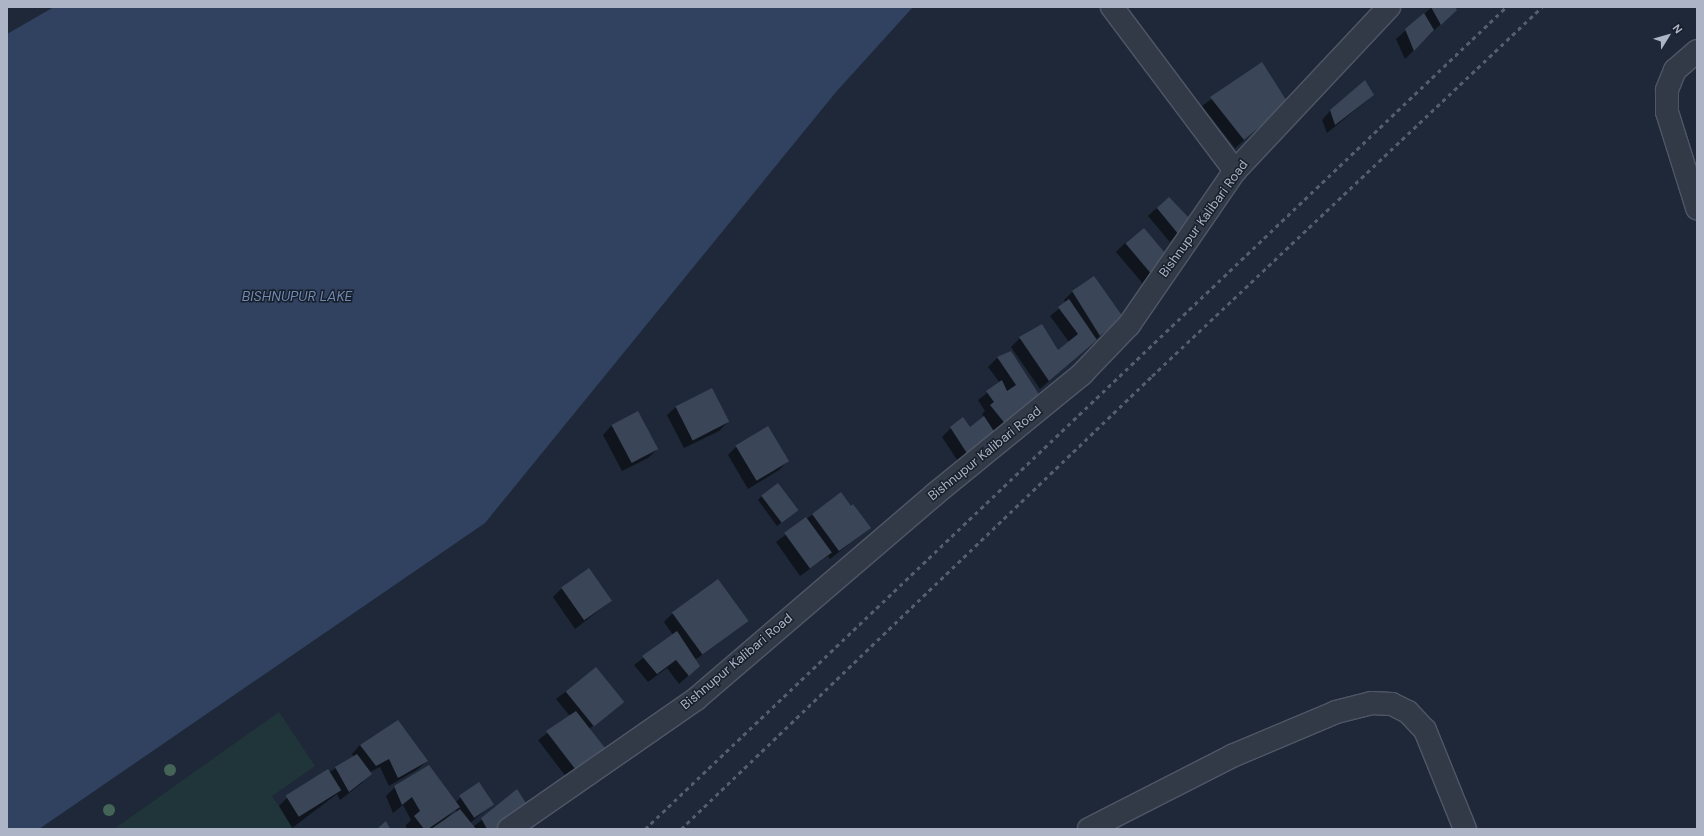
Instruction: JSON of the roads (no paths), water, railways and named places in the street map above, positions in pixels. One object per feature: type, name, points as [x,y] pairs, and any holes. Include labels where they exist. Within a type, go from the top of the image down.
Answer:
[{"type":"street","points":[[1112,7],[1235,171]]},
{"type":"street","name":"Bishnupur Kalibari Road","points":[[509,829],[696,698],[935,494],[1082,374],[1129,325],[1235,171],[1389,7]]},
{"type":"street","points":[[1697,51],[1675,70],[1667,90],[1667,112],[1697,208]]},
{"type":"street","points":[[1089,829],[1232,756],[1336,712],[1371,703],[1392,704],[1402,709],[1425,730],[1465,829]]},
{"type":"water","name":"BISHNUPUR LAKE","points":[[54,7],[913,7],[836,92],[485,523],[39,829],[7,829],[7,34]]},
{"type":"railway","points":[[645,829],[1506,7]]},
{"type":"railway","points":[[681,829],[1152,376],[1542,7]]}]
